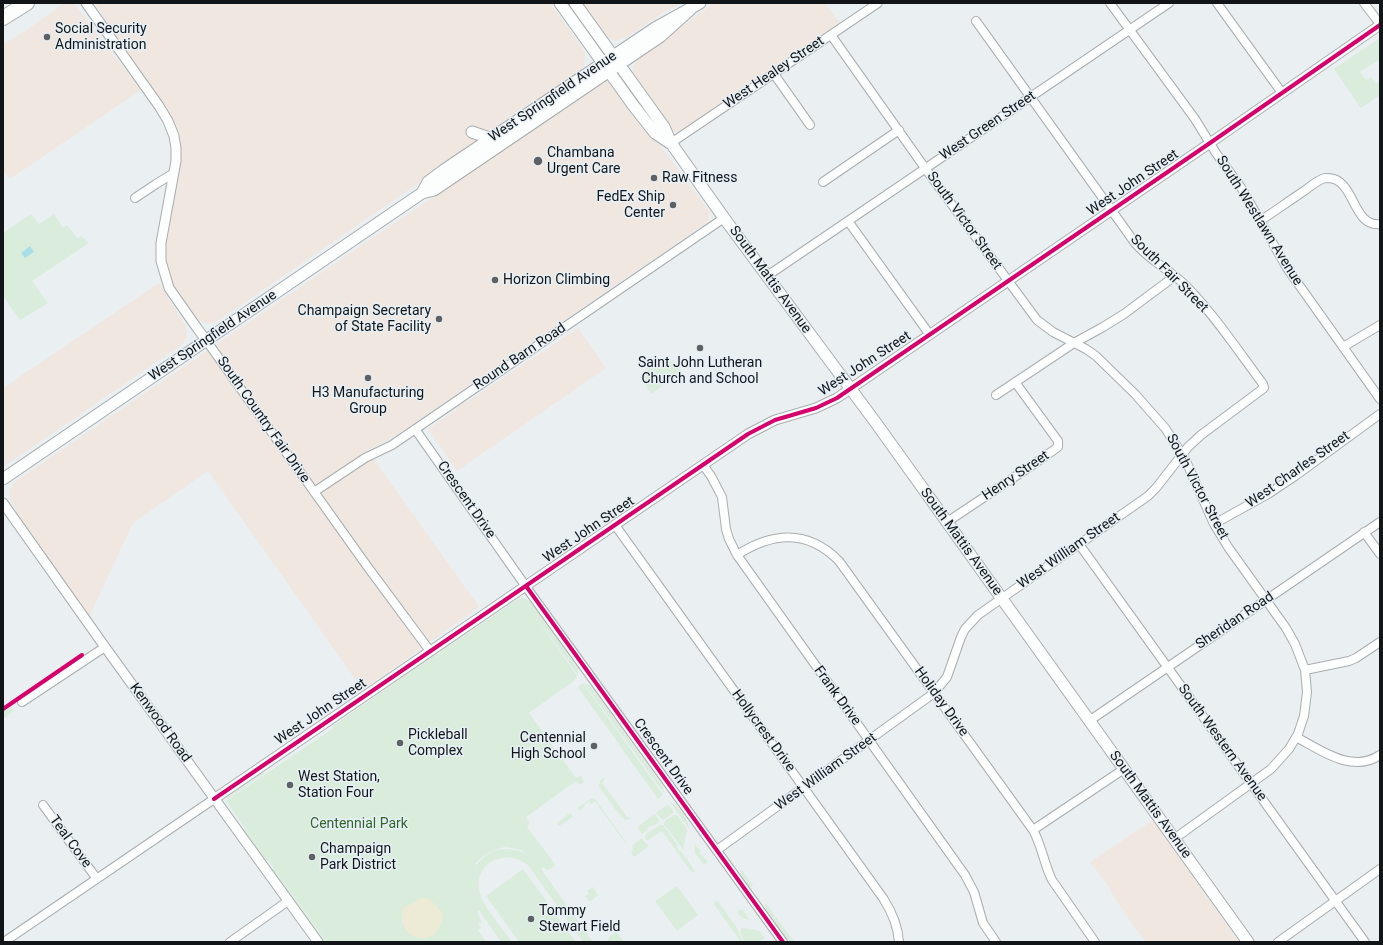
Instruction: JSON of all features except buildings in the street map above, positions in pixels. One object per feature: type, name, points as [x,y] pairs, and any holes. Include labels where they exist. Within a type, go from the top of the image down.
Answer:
[{"type":"highway","points":[[3,18],[27,3]]},
{"type":"main road","name":"South Mattis Avenue","points":[[560,3],[606,68],[655,132],[671,143]]},
{"type":"main road","name":"South Mattis Avenue","points":[[575,3],[664,127],[671,143],[724,218],[947,522],[1248,942]]},
{"type":"main road","name":"West Springfield Avenue","points":[[3,479],[422,193],[434,190],[617,60],[661,36],[695,6]]},
{"type":"main road","name":"West Springfield Avenue","points":[[422,193],[428,182],[492,139],[606,68]]},
{"type":"main road","points":[[472,132],[492,139]]},
{"type":"street","name":"South Country Fair Drive","points":[[86,3],[159,106],[168,121],[174,136],[176,148],[174,174],[161,243],[161,261],[170,290],[430,652]]},
{"type":"street","name":"West Healey Street","points":[[671,143],[878,3]]},
{"type":"street","name":"South Westlawn Avenue","points":[[1110,3],[1195,119],[1242,189],[1287,268],[1380,399]]},
{"type":"street","name":"West Green Street","points":[[767,276],[1169,3]]},
{"type":"street","points":[[1218,3],[1282,93]]},
{"type":"street","points":[[1364,3],[1380,25]]},
{"type":"street","name":"South Fair Street","points":[[976,21],[1142,251],[1175,276],[1199,300],[1263,384],[1263,390]]},
{"type":"street","name":"West John Street","points":[[4,942],[748,434],[783,417],[816,408],[850,389],[1380,25]]},
{"type":"street","name":"South Victor Street","points":[[831,35],[925,168],[1037,320],[1053,332],[1086,349],[1096,356],[1135,394],[1165,428],[1182,454],[1214,524],[1228,547],[1295,644],[1305,670],[1307,683],[1306,708],[1302,724],[1289,749],[1279,761],[1251,784],[1174,839]]},
{"type":"street","points":[[774,74],[810,125]]},
{"type":"street","points":[[823,182],[899,130]]},
{"type":"street","points":[[135,198],[174,174]]},
{"type":"street","points":[[1260,221],[1313,184],[1325,178],[1330,178],[1335,179],[1343,186],[1363,218],[1372,224],[1380,224]]},
{"type":"street","name":"Round Barn Road","points":[[314,492],[365,458],[392,445],[724,218]]},
{"type":"street","points":[[848,221],[930,335]]},
{"type":"street","points":[[996,395],[1074,343],[1124,314],[1175,276]]},
{"type":"street","points":[[1343,347],[1380,325]]},
{"type":"street","name":"Henry Street","points":[[947,522],[1058,448],[1058,441],[1015,382]]},
{"type":"street","name":"West William Street","points":[[717,850],[870,741],[934,693],[947,677],[965,629],[978,615],[1148,496],[1182,454],[1201,435],[1263,390]]},
{"type":"street","name":"West Charles Street","points":[[1214,524],[1268,494],[1380,414]]},
{"type":"street","name":"Crescent Drive","points":[[415,429],[526,586],[783,942]]},
{"type":"street","name":"Frank Drive","points":[[703,465],[715,482],[722,497],[728,534],[737,555],[965,874],[974,892],[983,923],[996,942]]},
{"type":"street","name":"Kenwood Road","points":[[3,503],[318,942]]},
{"type":"street","name":"Sheridan Road","points":[[1089,721],[1380,522]]},
{"type":"street","name":"Hollycrest Drive","points":[[615,525],[883,898],[894,917],[899,942]]},
{"type":"street","points":[[1364,532],[1380,554]]},
{"type":"street","name":"Holiday Drive","points":[[737,555],[759,542],[777,538],[796,538],[810,542],[823,547],[832,554],[848,572],[1033,830],[1039,841],[1052,880],[1095,942]]},
{"type":"street","name":"South Western Avenue","points":[[1079,544],[1365,942]]},
{"type":"street","points":[[1305,670],[1349,661],[1360,656],[1380,642]]},
{"type":"street","points":[[22,702],[105,647]]},
{"type":"street","points":[[1296,737],[1345,761],[1368,761],[1380,755]]},
{"type":"street","points":[[1033,830],[1124,769]]},
{"type":"street","name":"Teal Cove","points":[[43,805],[97,879]]},
{"type":"street","points":[[1278,942],[1380,868]]},
{"type":"street","points":[[230,942],[288,901]]},
{"type":"shaded area","points":[[64,3],[73,3],[76,6],[141,90],[10,179],[3,170],[3,44],[25,31]]},
{"type":"shaded area","points":[[95,3],[550,3],[581,46],[585,53],[585,60],[583,67],[577,75],[555,91],[531,102],[455,158],[212,324],[202,322],[198,319],[176,292],[168,276],[164,254],[177,179],[181,138]]},
{"type":"shaded area","points":[[580,3],[682,3],[666,11],[627,37],[614,41],[604,36]]},
{"type":"shaded area","points":[[714,3],[825,3],[840,23],[682,130],[674,132],[671,130],[635,78],[633,66],[644,53]]},
{"type":"shaded area","points":[[610,78],[709,211],[709,218],[706,223],[394,437],[369,450],[479,607],[363,690],[208,471],[133,523],[89,617],[19,516],[10,499],[10,489],[16,481]]},
{"type":"shaded area","points":[[159,283],[185,325],[187,336],[183,344],[3,467],[3,388]]},
{"type":"shaded area","points":[[578,328],[606,368],[457,471],[428,429],[456,410],[462,403],[467,402]]},
{"type":"shaded area","points":[[1153,820],[1239,942],[1146,942],[1130,921],[1111,892],[1112,891],[1090,862]]},
{"type":"green space","points":[[1380,38],[1380,59],[1360,72],[1366,80],[1371,77],[1376,84],[1380,82],[1380,95],[1361,108],[1334,69]]},
{"type":"green space","points":[[31,214],[39,224],[54,214],[63,228],[67,225],[77,238],[82,237],[89,243],[32,281],[48,303],[20,320],[3,296],[3,233]]},
{"type":"green space","points":[[673,360],[682,372],[651,394],[640,377],[650,362],[657,366]]},
{"type":"green space","name":"Centennial Park","points":[[520,598],[526,599],[532,603],[578,669],[578,675],[526,603],[577,676],[574,681],[529,713],[576,778],[581,776],[584,781],[580,785],[576,781],[526,817],[529,823],[527,827],[555,864],[551,869],[546,870],[544,867],[541,869],[593,942],[583,942],[528,865],[519,860],[501,858],[492,861],[481,873],[479,882],[480,893],[485,905],[512,942],[501,942],[479,910],[477,912],[482,922],[478,924],[481,928],[478,930],[486,942],[327,942],[226,801],[332,729],[333,726],[437,653],[439,655],[405,678],[466,637],[440,654],[439,652]],"holes":[[[507,847],[521,850],[528,854],[513,850],[500,849],[488,854],[477,865],[475,864],[486,854],[494,850]]]},
{"type":"green space","points":[[583,683],[663,795],[658,799],[578,687]]},
{"type":"green space","points":[[584,683],[591,686],[663,787],[664,793]]},
{"type":"green space","points":[[10,707],[14,711],[3,719],[3,712]]},
{"type":"green space","points":[[262,773],[265,773],[226,800],[227,798]]},
{"type":"green space","points":[[605,778],[605,780],[602,783],[628,818],[631,818],[626,820],[621,817],[599,787],[600,781]]},
{"type":"green space","points":[[592,798],[595,799],[626,844],[595,801],[591,804],[589,801],[584,805],[585,807],[579,811],[577,808]]},
{"type":"green space","points":[[670,802],[683,814],[689,825],[689,829]]},
{"type":"green space","points":[[667,805],[673,810],[673,813],[665,819],[662,819],[656,813]]},
{"type":"green space","points":[[570,813],[573,817],[559,826],[557,823]]},
{"type":"green space","points":[[655,814],[659,820],[658,823],[647,828],[648,830],[642,834],[637,827]]},
{"type":"green space","points":[[674,815],[677,815],[687,829],[683,849],[664,824],[665,821]]},
{"type":"green space","points":[[660,825],[663,825],[678,846],[677,847],[680,852],[681,851],[695,871],[692,873],[662,831],[646,840],[645,835]]},
{"type":"green space","points":[[244,827],[269,861],[265,860],[244,830]]},
{"type":"green space","points":[[641,838],[649,846],[634,857],[631,853],[633,850],[632,846]]},
{"type":"green space","points":[[694,843],[708,862],[704,865],[695,853]]},
{"type":"green space","points":[[273,867],[326,942],[324,942],[273,871]]},
{"type":"green space","name":"Tommy Stewart Field","points":[[523,869],[576,942],[519,942],[486,896]]},
{"type":"green space","points":[[742,870],[753,885],[750,888],[741,874],[740,871]]},
{"type":"green space","points":[[677,886],[698,915],[677,931],[655,901]]},
{"type":"green space","points":[[593,887],[598,895],[589,901],[585,896],[589,894],[587,891]]},
{"type":"green space","points":[[718,901],[737,928],[743,942],[741,942],[713,903]]},
{"type":"green space","points":[[766,903],[775,916],[772,919],[765,908]]},
{"type":"green space","points":[[742,909],[750,920],[743,918],[738,914],[738,911]]},
{"type":"green space","points":[[776,917],[794,942],[789,942],[773,919]]},
{"type":"green space","points":[[742,928],[760,931],[765,938],[759,942],[744,942],[740,930]]},
{"type":"green space","points":[[616,932],[624,942],[609,942],[609,937]]},
{"type":"sand","points":[[421,898],[430,899],[443,914],[438,930],[430,937],[425,938],[419,938],[409,934],[403,925],[402,919],[402,909]]},
{"type":"water","points":[[30,246],[34,252],[25,258],[21,253]]},
{"type":"cycle path","points":[[214,799],[748,434],[775,420],[816,408],[837,398],[1380,25]]},
{"type":"cycle path","points":[[526,586],[783,942]]},
{"type":"cycle path","points":[[3,709],[82,655]]},
{"type":"place","name":"Social Security Administration","points":[[47,37]]},
{"type":"place","name":"Chambana Urgent Care","points":[[538,161]]},
{"type":"place","name":"Raw Fitness","points":[[654,178]]},
{"type":"place","name":"FedEx Ship Center","points":[[673,205]]},
{"type":"place","name":"Horizon Climbing","points":[[495,280]]},
{"type":"place","name":"Champaign Secretary of State Facility","points":[[439,319]]},
{"type":"place","name":"Saint John Lutheran Church and School","points":[[700,348]]},
{"type":"place","name":"H3 Manufacturing Group","points":[[368,378]]},
{"type":"place","name":"Pickleball Complex","points":[[400,743]]},
{"type":"place","name":"Centennial High School","points":[[594,746]]},
{"type":"place","name":"West Station, Station Four","points":[[290,785]]},
{"type":"place","name":"Champaign Park District","points":[[312,857]]},
{"type":"place","name":"Tommy Stewart Field","points":[[531,919]]}]
